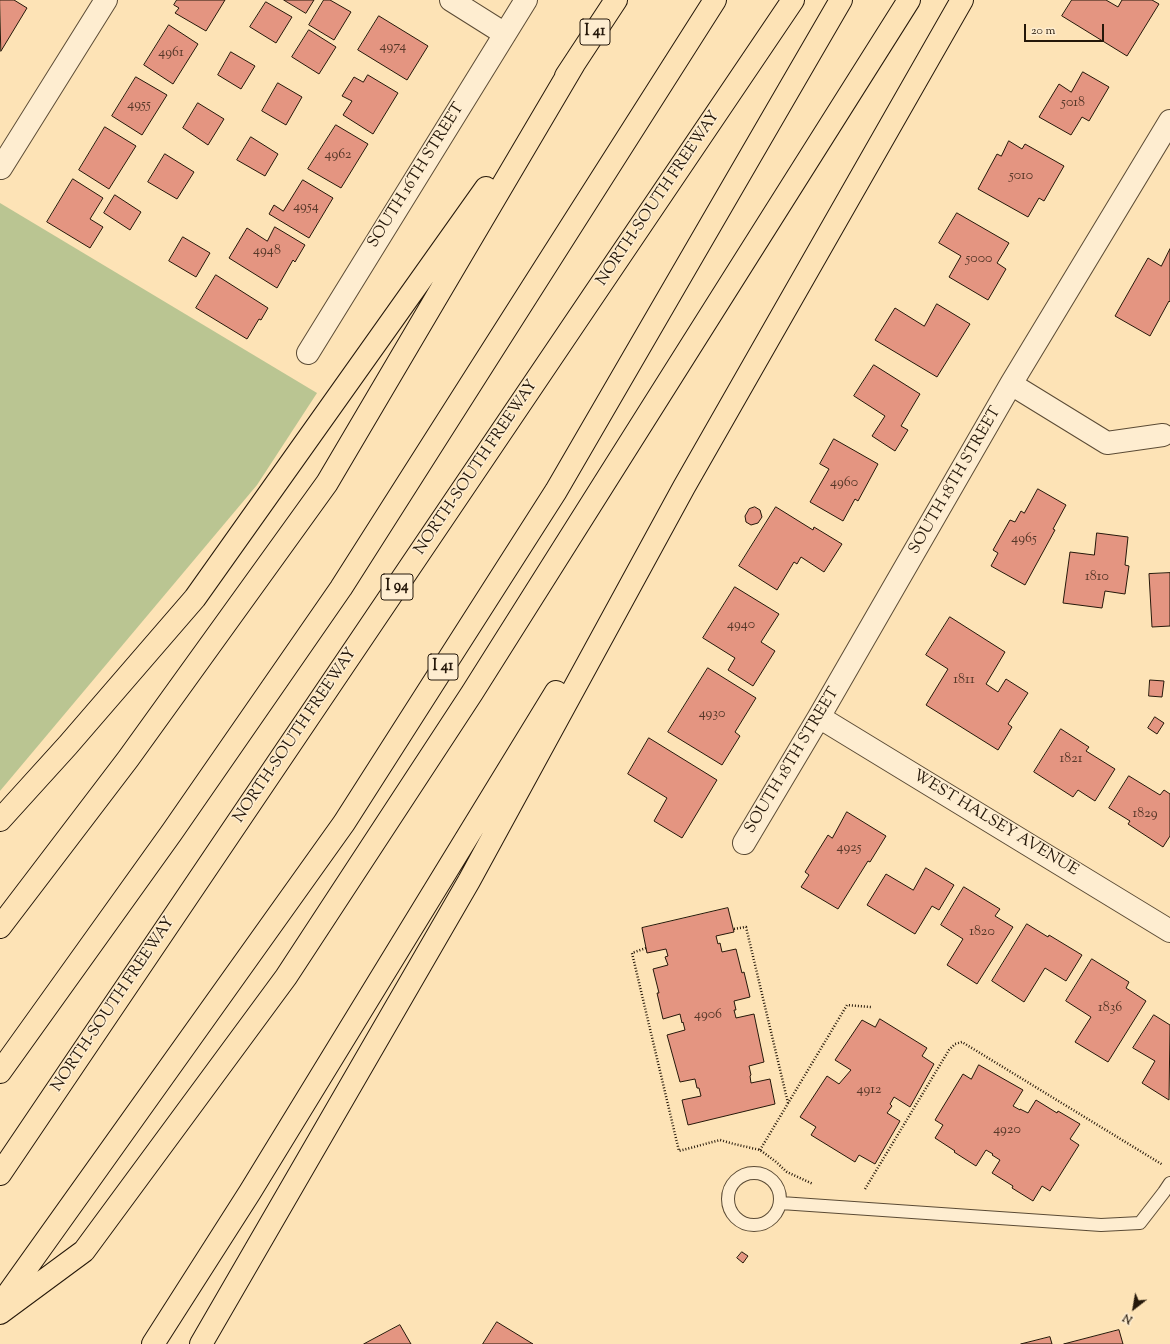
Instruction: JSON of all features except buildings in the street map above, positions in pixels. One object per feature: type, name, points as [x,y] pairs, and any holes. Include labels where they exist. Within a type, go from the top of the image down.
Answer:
[{"type":"highway","name":"I 41","points":[[0,927],[128,759],[327,483],[574,64],[616,0]]},
{"type":"highway","points":[[0,1072],[172,832],[341,588],[714,0]]},
{"type":"highway","name":"NORTH-SOUTH FREEWAY","points":[[0,1174],[793,0]]},
{"type":"highway","name":"I 41","points":[[0,1305],[344,823],[556,491],[841,0]]},
{"type":"highway","points":[[0,1313],[84,1251],[286,977],[472,693],[909,0]]},
{"type":"highway","points":[[201,1344],[469,881],[684,487],[962,0]]},
{"type":"highway","points":[[0,820],[68,745],[195,598],[574,64]]},
{"type":"highway","points":[[153,1344],[250,1192],[488,802],[684,487]]},
{"type":"street","points":[[1,168],[106,0]]},
{"type":"street","points":[[451,0],[505,34]]},
{"type":"street","name":"SOUTH 16TH STREET","points":[[308,353],[526,0]]},
{"type":"street","name":"SOUTH 18TH STREET","points":[[744,843],[819,717],[1011,384],[1170,120]]},
{"type":"street","points":[[1011,384],[1107,443],[1163,435]]},
{"type":"street","name":"WEST HALSEY AVENUE","points":[[819,717],[1170,931]]},
{"type":"lane","points":[[754,1172],[771,1178],[777,1185],[781,1203],[773,1218],[766,1223],[750,1225],[742,1223],[735,1218],[730,1211],[728,1194],[731,1186],[737,1179],[744,1174],[754,1172]]},
{"type":"lane","points":[[781,1203],[1101,1225],[1140,1223],[1170,1183]]},
{"type":"path","points":[[734,929],[746,927],[788,1103]]},
{"type":"path","points":[[646,948],[632,953],[679,1151],[720,1140],[760,1150],[787,1172],[818,1186]]},
{"type":"path","points":[[760,1150],[847,1005],[871,1007]]},
{"type":"path","points":[[863,1192],[949,1050],[955,1044],[962,1042],[1165,1166]]},
{"type":"green space","points":[[0,203],[317,393],[257,485],[0,791]]}]
